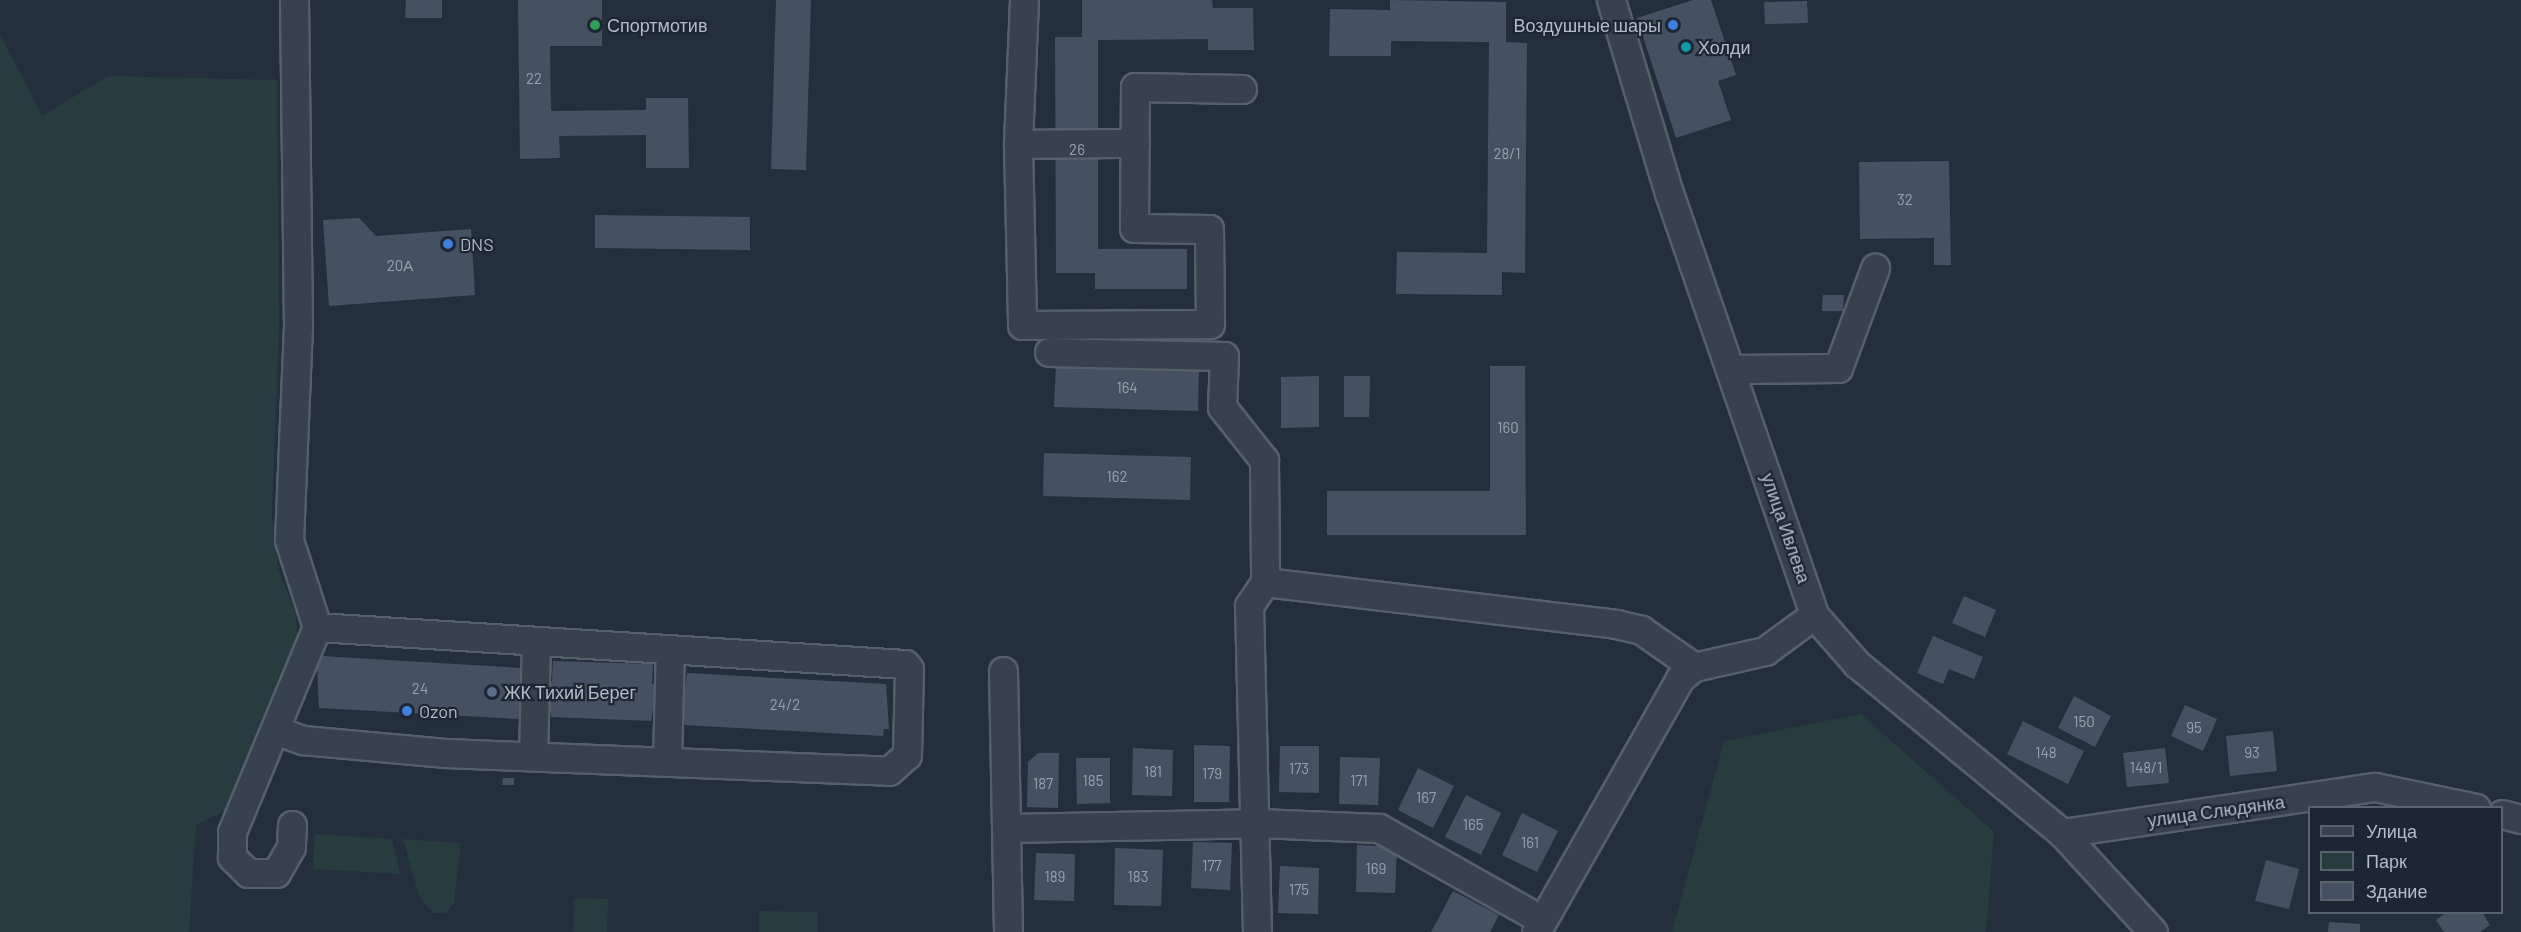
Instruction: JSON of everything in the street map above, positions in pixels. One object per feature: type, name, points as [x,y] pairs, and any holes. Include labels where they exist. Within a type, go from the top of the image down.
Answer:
[{"type":"street","points":[[292,825],[291,847],[276,873],[248,873],[232,856],[232,832],[317,627],[289,540],[298,326],[294,0]]},
{"type":"street","points":[[1024,0],[1018,144],[1022,325],[1210,324],[1209,229],[1134,228],[1135,87],[1242,89]]},
{"type":"street","name":"улица Ивлева","points":[[1611,0],[1814,615],[1857,664],[2062,833],[2153,932]]},
{"type":"street","points":[[1018,144],[1135,143]]},
{"type":"street","points":[[1731,369],[1838,368],[1875,268]]},
{"type":"street","points":[[1049,352],[1224,356],[1222,407],[1264,460],[1265,582],[1249,606],[1258,823],[1257,932]]},
{"type":"street","points":[[1265,582],[1616,624],[1641,630],[1694,667]]},
{"type":"street","points":[[1007,828],[1258,823],[1379,828],[1539,926],[1680,678],[1694,667],[1765,651],[1814,615]]},
{"type":"street","points":[[274,730],[303,740],[533,756],[889,771],[907,755],[909,671],[905,664],[317,627]]},
{"type":"street","points":[[533,756],[536,641]]},
{"type":"street","points":[[667,760],[670,649]]},
{"type":"street","points":[[1003,671],[1008,932]]},
{"type":"street","name":"улица Слюдянка","points":[[2062,833],[2375,787],[2471,806]]},
{"type":"street","points":[[2503,814],[2521,819]]},
{"type":"green space","points":[[0,34],[42,116],[108,76],[277,80],[279,328],[272,516],[278,569],[296,613],[297,634],[224,811],[196,825],[189,932],[0,932]]},
{"type":"green space","points":[[1861,714],[1994,832],[1986,932],[1672,932],[1724,741]]},
{"type":"green space","points":[[315,834],[392,839],[400,874],[313,869]]},
{"type":"green space","points":[[403,839],[461,843],[454,903],[446,913],[433,913],[419,896]]},
{"type":"green space","points":[[574,898],[608,899],[607,932],[573,932]]},
{"type":"green space","points":[[759,911],[818,912],[818,932],[759,932]]},
{"type":"building","points":[[406,0],[442,0],[442,18],[405,18]]},
{"type":"building","points":[[518,0],[602,0],[602,46],[550,46],[551,111],[646,110],[646,98],[688,98],[689,168],[646,168],[646,135],[559,136],[560,158],[520,159]]},
{"type":"building","points":[[776,0],[811,0],[806,170],[771,169]]},
{"type":"building","points":[[1082,0],[1212,0],[1213,8],[1253,8],[1254,50],[1208,50],[1208,39],[1098,40],[1098,249],[1187,249],[1187,289],[1095,289],[1095,273],[1056,273],[1055,37],[1082,37]]},
{"type":"building","points":[[1390,0],[1506,2],[1506,42],[1527,43],[1525,273],[1502,272],[1502,295],[1396,294],[1397,252],[1487,253],[1489,42],[1391,41],[1391,56],[1329,56],[1330,9],[1390,10]]},
{"type":"building","name":"Холди","points":[[1693,0],[1711,0],[1736,75],[1718,81],[1731,120],[1676,138],[1637,18]]},
{"type":"building","points":[[1807,1],[1808,23],[1765,24],[1764,2]]},
{"type":"building","points":[[1949,161],[1951,265],[1934,265],[1934,238],[1860,239],[1859,162]]},
{"type":"building","points":[[595,215],[750,217],[750,250],[595,248]]},
{"type":"building","points":[[359,218],[376,236],[471,229],[475,295],[329,306],[323,220]]},
{"type":"building","points":[[1823,295],[1844,295],[1843,311],[1822,311]]},
{"type":"building","points":[[1056,364],[1199,368],[1198,411],[1054,407]]},
{"type":"building","points":[[1490,366],[1525,366],[1526,535],[1327,535],[1327,491],[1490,491]]},
{"type":"building","points":[[1319,376],[1319,427],[1281,428],[1281,377]]},
{"type":"building","points":[[1344,376],[1370,376],[1369,417],[1344,417]]},
{"type":"building","points":[[1044,453],[1191,457],[1190,500],[1043,496]]},
{"type":"building","points":[[1964,596],[1996,610],[1985,637],[1952,623]]},
{"type":"building","points":[[1933,636],[1983,657],[1974,679],[1949,669],[1943,684],[1917,673]]},
{"type":"building","points":[[322,656],[521,668],[523,713],[518,719],[319,708],[317,664]]},
{"type":"building","points":[[553,661],[653,664],[652,684],[657,684],[651,721],[551,717],[547,681],[552,681]]},
{"type":"building","points":[[687,673],[886,684],[889,729],[884,729],[883,736],[685,725],[680,718]]},
{"type":"building","points":[[2074,696],[2111,716],[2095,747],[2058,728]]},
{"type":"building","points":[[2185,705],[2217,719],[2203,751],[2171,736]]},
{"type":"building","points":[[2023,721],[2084,751],[2068,784],[2007,754]]},
{"type":"building","points":[[2273,731],[2277,771],[2230,776],[2226,736]]},
{"type":"building","points":[[1194,745],[1230,746],[1229,802],[1194,802]]},
{"type":"building","points":[[1280,746],[1319,746],[1319,793],[1279,792]]},
{"type":"building","points":[[1133,748],[1173,750],[1172,796],[1132,795]]},
{"type":"building","points":[[2165,748],[2169,783],[2127,787],[2123,753]]},
{"type":"building","points":[[1038,753],[1059,753],[1058,808],[1027,807],[1028,762]]},
{"type":"building","points":[[1340,757],[1380,758],[1378,805],[1339,804]]},
{"type":"building","points":[[1076,758],[1110,758],[1110,803],[1077,804]]},
{"type":"building","points":[[1418,768],[1454,786],[1433,828],[1398,810]]},
{"type":"building","points":[[503,778],[514,778],[514,785],[502,785]]},
{"type":"building","points":[[1466,795],[1501,813],[1481,855],[1445,837]]},
{"type":"building","points":[[1522,813],[1558,831],[1537,872],[1502,855]]},
{"type":"building","points":[[1193,842],[1232,843],[1230,890],[1191,888]]},
{"type":"building","points":[[1357,845],[1397,847],[1395,893],[1356,892]]},
{"type":"building","points":[[1115,848],[1163,850],[1161,906],[1114,905]]},
{"type":"building","points":[[1036,853],[1075,854],[1074,901],[1034,900]]},
{"type":"building","points":[[2266,860],[2299,869],[2289,909],[2255,901]]},
{"type":"building","points":[[1280,866],[1319,868],[1318,914],[1278,913]]},
{"type":"building","points":[[1453,891],[1499,915],[1490,932],[1431,932]]},
{"type":"building","points":[[2444,914],[2483,914],[2490,925],[2480,932],[2444,932],[2436,920]]},
{"type":"building","points":[[2329,922],[2360,924],[2360,932],[2328,932]]},
{"type":"place","name":"Спортмотив","points":[[595,25]]},
{"type":"place","name":"Воздушные шары","points":[[1673,25]]},
{"type":"place","name":"Холди","points":[[1686,47]]},
{"type":"place","name":"DNS","points":[[448,244]]},
{"type":"place","name":"ЖК Тихий Берег","points":[[492,692]]},
{"type":"place","name":"Ozon","points":[[407,711]]}]
